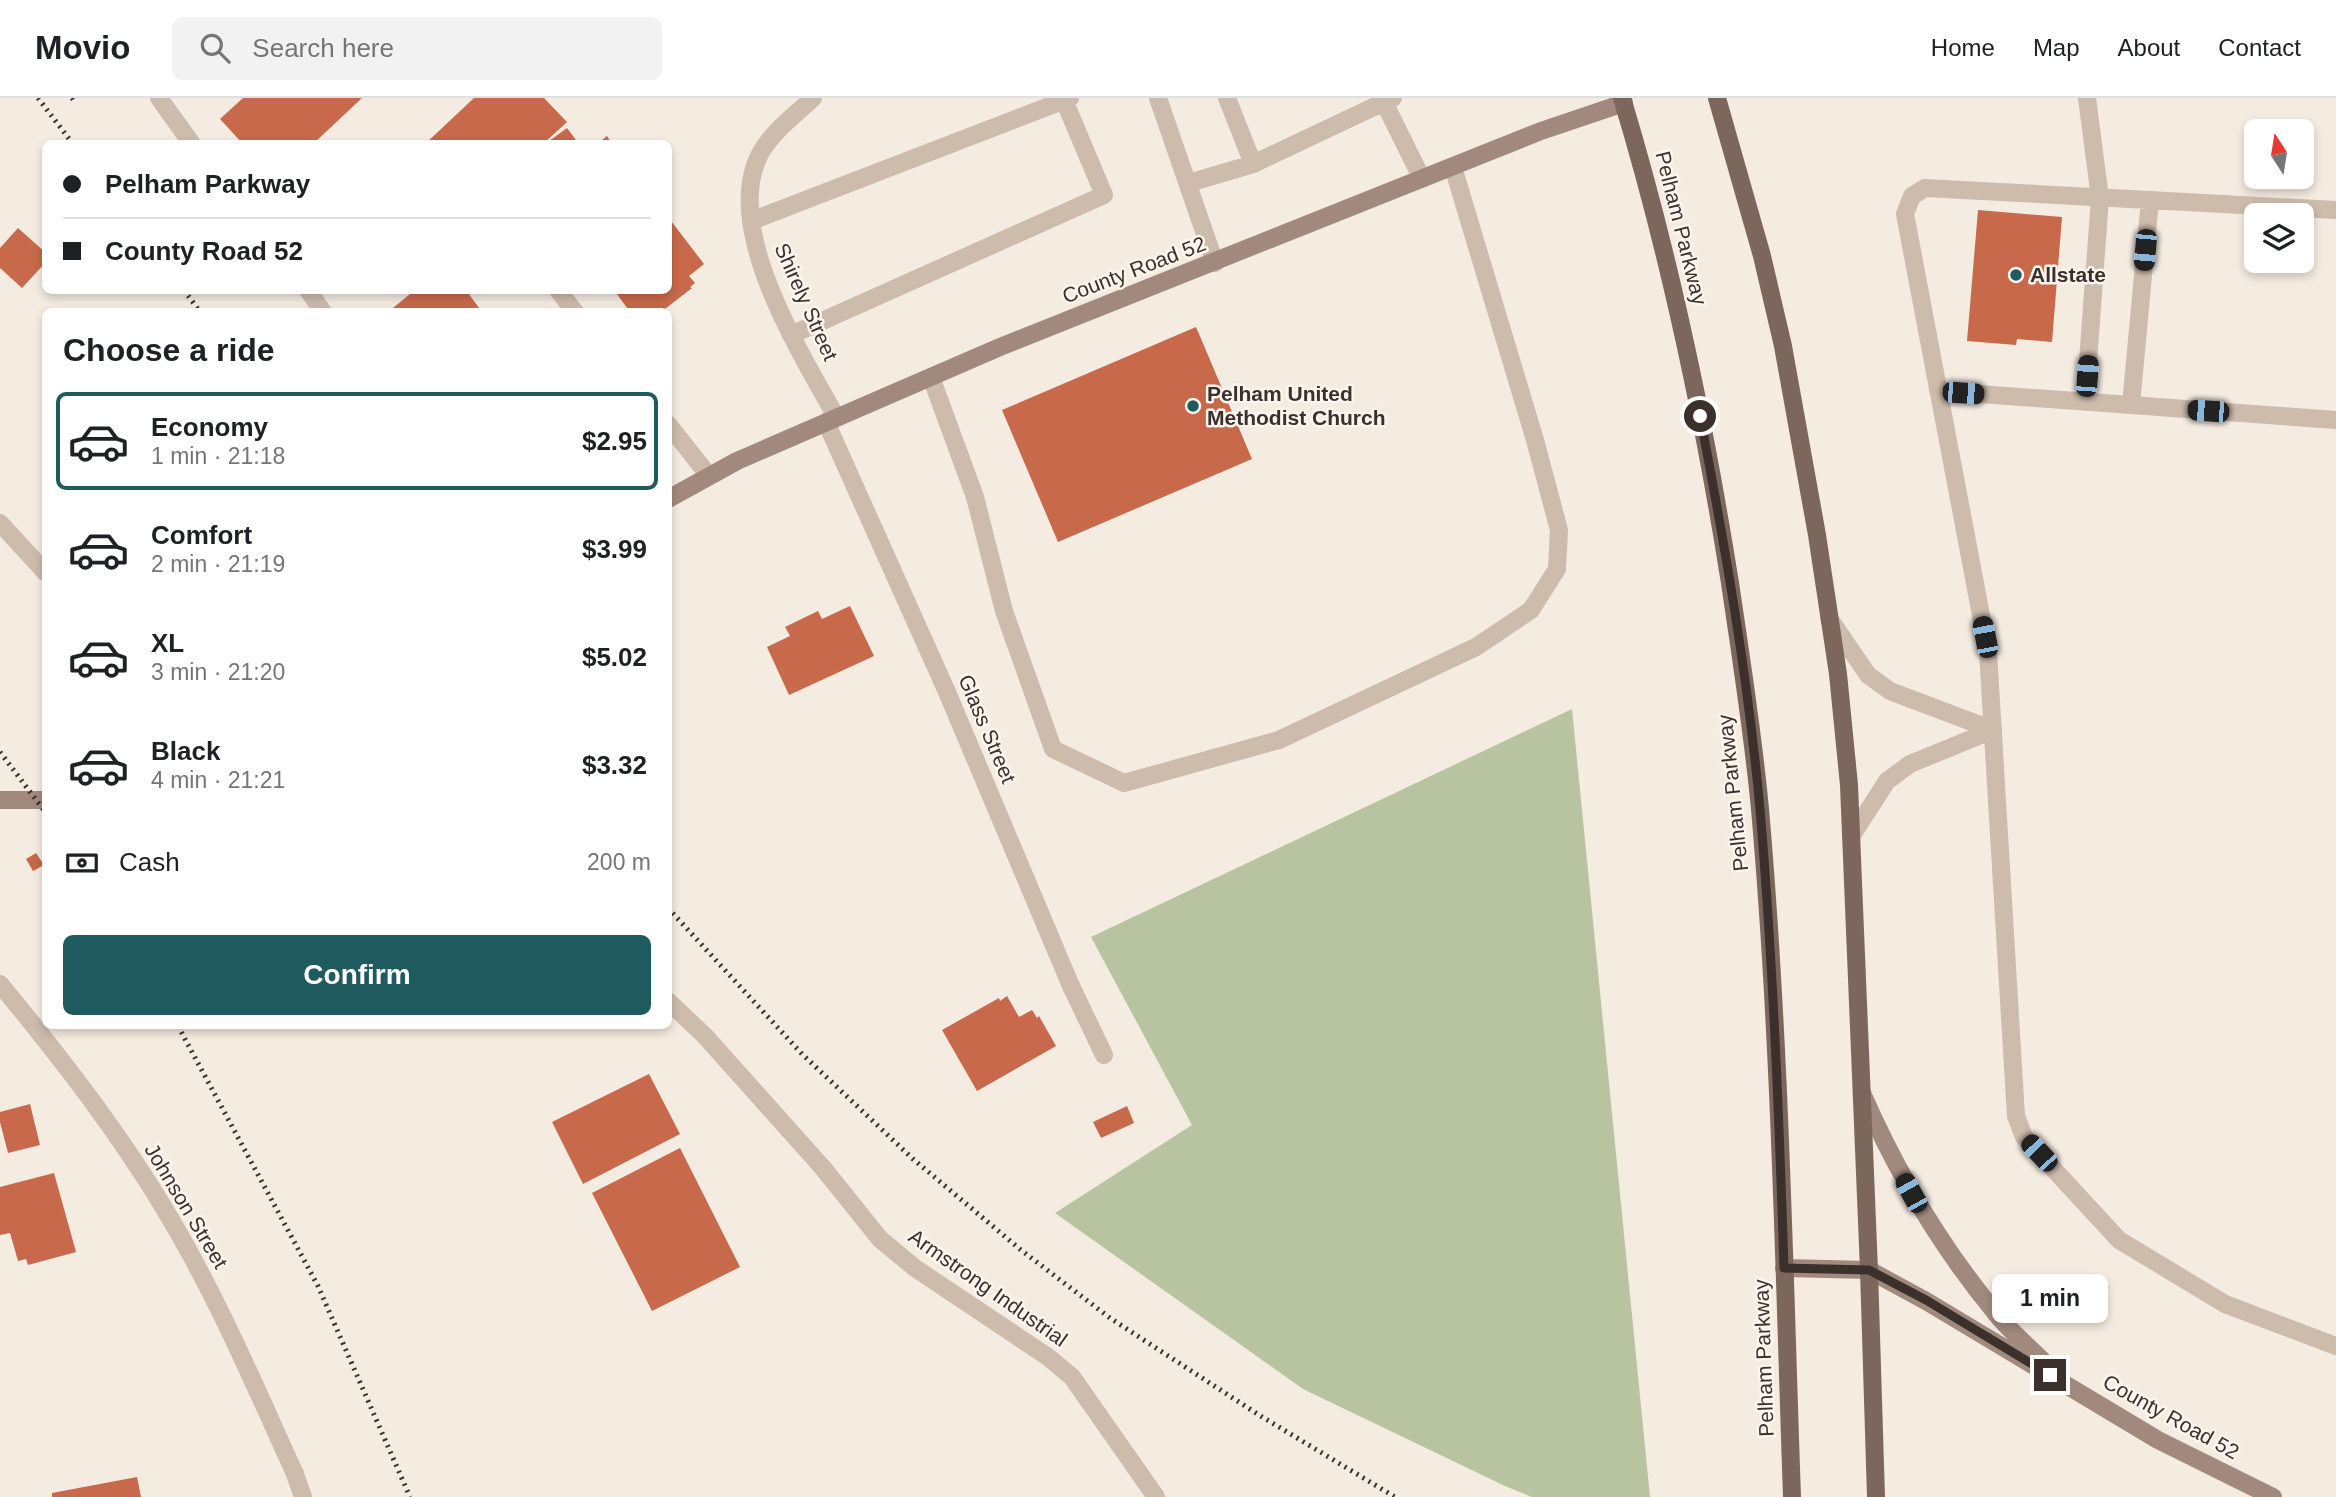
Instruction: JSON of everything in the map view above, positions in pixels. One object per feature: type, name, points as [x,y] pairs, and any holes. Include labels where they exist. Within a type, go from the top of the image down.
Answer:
[{"type":"main road","points":[[1717,98],[1762,256],[1783,346],[1817,536],[1840,702],[1851,837],[1876,1497]]},
{"type":"main road","name":"Pelham Parkway","points":[[1628,100],[1686,342],[1719,515],[1760,807],[1777,1062],[1792,1497]]},
{"type":"street","points":[[159,98],[188,140]]},
{"type":"street","name":"Shirely Street","points":[[813,98],[772,136],[760,154],[751,178],[748,202],[754,238],[768,282],[831,420]]},
{"type":"street","points":[[1158,98],[1215,263]]},
{"type":"street","points":[[1227,98],[1253,164]]},
{"type":"street","points":[[2085,402],[2100,198],[2087,98]]},
{"type":"street","points":[[751,221],[1067,99],[1104,195],[791,335]]},
{"type":"street","points":[[1189,183],[1253,164],[1388,100],[1422,179]]},
{"type":"street","name":"County Road 52","points":[[672,497],[737,461],[1000,347],[1541,131],[1628,100]]},
{"type":"street","points":[[931,377],[975,497],[1004,611],[1054,749],[1124,783],[1279,740],[1476,647],[1531,610],[1557,569],[1559,530],[1535,440],[1453,167]]},
{"type":"street","points":[[2336,210],[1925,188],[1912,196],[1905,214],[1988,652],[2016,1116],[2024,1137],[2119,1240],[2225,1304],[2336,1346]]},
{"type":"street","points":[[2131,405],[2150,200]]},
{"type":"street","points":[[561,294],[572,308]]},
{"type":"street","points":[[1938,391],[2336,420]]},
{"type":"street","name":"Glass Street","points":[[831,420],[1071,985],[1104,1055]]},
{"type":"street","points":[[672,429],[709,476]]},
{"type":"street","points":[[0,523],[42,569]]},
{"type":"street","points":[[1829,618],[1868,674],[1890,691],[1993,730]]},
{"type":"street","points":[[1851,837],[1887,781],[1910,764],[1993,730]]},
{"type":"street","points":[[0,800],[42,800]]},
{"type":"street","name":"Johnson Street","points":[[0,984],[62,1059],[142,1173],[176,1227],[223,1316],[303,1497]]},
{"type":"street","name":"Armstrong Industrial","points":[[672,1005],[705,1036],[823,1168],[880,1239],[915,1268],[1048,1357],[1072,1377],[1156,1497]]},
{"type":"street","points":[[1862,1093],[1888,1152],[1923,1214],[1995,1313],[2070,1387]]},
{"type":"street","name":"County Road 52","points":[[1784,1268],[1869,1270],[1926,1300],[2158,1440],[2273,1497]]},
{"type":"green space","points":[[1572,709],[1650,1497],[1532,1497],[1505,1486],[1303,1389],[1055,1213],[1192,1125],[1091,937]]},
{"type":"building","points":[[243,98],[362,98],[317,140],[239,140],[220,119]]},
{"type":"building","points":[[474,98],[544,98],[567,122],[547,140],[429,140]]},
{"type":"building","points":[[567,128],[576,140],[550,140]]},
{"type":"building","points":[[1978,210],[2062,217],[2052,342],[2017,339],[2016,345],[1967,341]]},
{"type":"building","points":[[672,222],[704,264],[689,276],[695,283],[666,308],[627,308],[617,294],[672,294]]},
{"type":"building","points":[[18,228],[42,249],[42,266],[22,288],[0,268],[0,248]]},
{"type":"building","points":[[410,294],[469,294],[479,308],[393,308]]},
{"type":"building","points":[[1196,327],[1252,459],[1058,542],[1002,410]]},
{"type":"building","points":[[850,606],[874,656],[789,695],[767,647],[790,636],[785,627],[818,611],[822,619]]},
{"type":"building","points":[[36,853],[42,866],[33,871],[26,859]]},
{"type":"building","points":[[1007,996],[1019,1017],[1032,1010],[1037,1018],[1039,1016],[1056,1046],[977,1091],[942,1030]]},
{"type":"building","points":[[649,1074],[680,1134],[583,1184],[552,1122]]},
{"type":"building","points":[[30,1104],[40,1145],[8,1153],[0,1112]]},
{"type":"building","points":[[1127,1106],[1134,1123],[1101,1138],[1093,1122]]},
{"type":"building","points":[[680,1148],[740,1267],[652,1311],[592,1193]]},
{"type":"building","points":[[54,1173],[76,1252],[28,1265],[26,1259],[18,1261],[10,1233],[0,1235],[0,1187]]},
{"type":"building","points":[[137,1477],[141,1497],[52,1497],[52,1493]]},
{"type":"railway","points":[[38,98],[70,140]]},
{"type":"railway","points":[[187,294],[197,308]]},
{"type":"railway","points":[[0,752],[42,808]]},
{"type":"railway","points":[[672,912],[802,1054],[913,1159],[1021,1250],[1110,1318],[1259,1415],[1395,1497]]},
{"type":"railway","points":[[180,1029],[318,1286],[410,1497]]},
{"type":"place","name":"Allstate","points":[[2016,275]]},
{"type":"place","name":"Pelham United Methodist Church","points":[[1193,406]]},
{"type":"route","points":[[1700,416],[1719,515],[1760,807],[1778,1076],[1784,1268],[1869,1270],[1926,1300],[2050,1375]]}]
